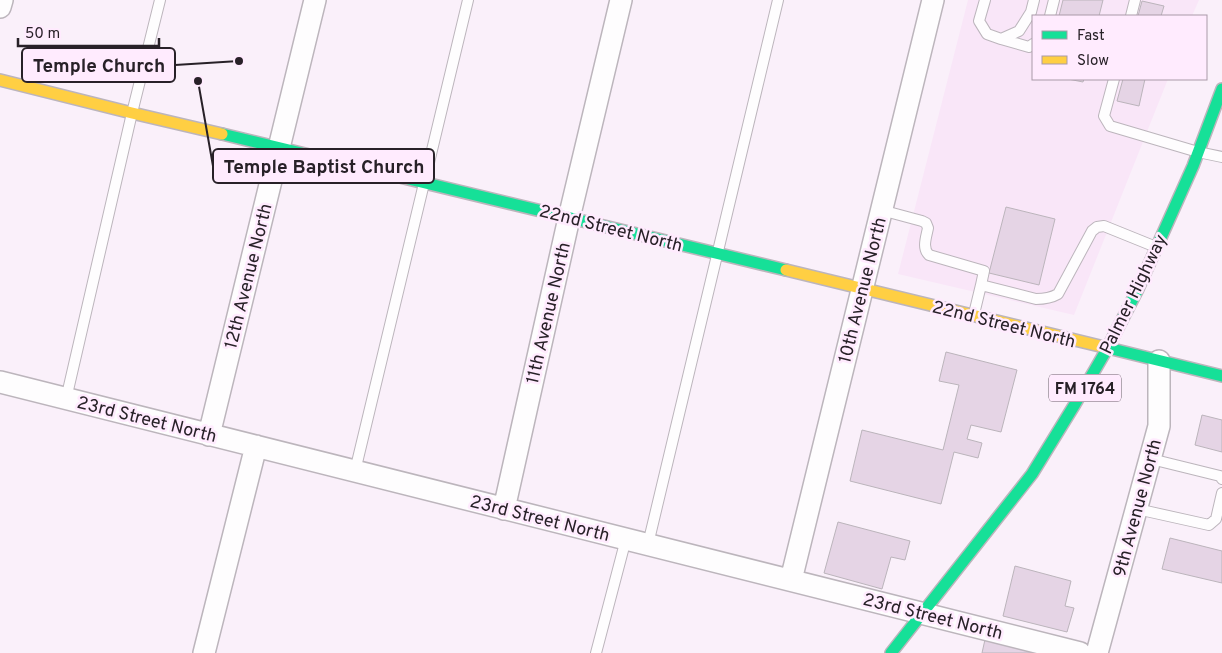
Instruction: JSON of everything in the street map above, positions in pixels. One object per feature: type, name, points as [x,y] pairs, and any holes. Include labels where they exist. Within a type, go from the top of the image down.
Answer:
[{"type":"street","points":[[0,7],[2,0]]},
{"type":"street","name":"12th Avenue North","points":[[209,435],[315,0]]},
{"type":"street","name":"11th Avenue North","points":[[504,509],[621,0]]},
{"type":"street","name":"10th Avenue North","points":[[791,580],[933,0]]},
{"type":"street","name":"22nd Street North","points":[[0,80],[1222,376]]},
{"type":"street","name":"Palmer Highway","points":[[890,653],[1032,474],[1075,404],[1138,288],[1198,152],[1218,112],[1222,89]]},
{"type":"street","name":"9th Avenue North","points":[[1097,653],[1159,426],[1159,361]]},
{"type":"street","name":"23rd Street North","points":[[0,382],[1080,653]]},
{"type":"street","points":[[204,653],[256,446]]},
{"type":"lane","points":[[66,399],[160,0]]},
{"type":"lane","points":[[355,471],[468,0]]},
{"type":"lane","points":[[648,544],[778,0]]},
{"type":"lane","points":[[985,0],[979,21],[987,34],[1029,47],[1032,45]]},
{"type":"lane","points":[[1001,39],[1019,31],[1031,12],[1034,0]]},
{"type":"lane","points":[[1050,15],[1054,0]]},
{"type":"lane","points":[[1131,15],[1135,0]]},
{"type":"lane","points":[[1114,80],[1104,116],[1110,126],[1198,152],[1222,157]]},
{"type":"lane","points":[[881,210],[926,223],[928,228],[924,246],[925,251],[929,255],[984,271],[973,316]]},
{"type":"lane","points":[[981,286],[1036,299],[1053,297],[1058,294],[1092,231],[1097,227],[1104,226],[1157,247]]},
{"type":"lane","points":[[1150,459],[1220,476],[1222,479]]},
{"type":"lane","points":[[1137,508],[1209,525],[1216,519],[1222,492]]},
{"type":"lane","points":[[596,653],[626,539]]},
{"type":"shaded area","points":[[968,0],[1199,0],[1192,15],[1032,15],[1032,80],[1168,80],[1074,315],[898,274]]},
{"type":"building","points":[[1063,0],[1103,0],[1099,15],[1059,15]]},
{"type":"building","points":[[1142,1],[1164,6],[1161,15],[1138,15]]},
{"type":"building","points":[[1123,80],[1145,80],[1139,106],[1117,101]]},
{"type":"building","points":[[1006,207],[1055,219],[1039,285],[989,273]]},
{"type":"building","points":[[946,352],[1017,370],[1001,432],[971,425],[967,439],[982,443],[978,458],[954,452],[941,504],[850,481],[862,430],[943,450],[959,385],[939,381]]},
{"type":"building","points":[[1202,415],[1222,420],[1222,452],[1195,445]]},
{"type":"building","points":[[838,522],[910,541],[905,560],[891,557],[882,589],[824,573]]},
{"type":"building","points":[[1170,538],[1222,551],[1222,583],[1162,569]]},
{"type":"building","points":[[1015,566],[1071,581],[1065,606],[1074,608],[1067,632],[1003,616]]},
{"type":"building","points":[[986,635],[1045,653],[982,653]]},
{"type":"traffic: fast","points":[[891,653],[1032,474],[1075,404],[1107,349],[1138,289],[1193,166],[1222,89]]},
{"type":"traffic: fast","points":[[222,134],[786,270]]},
{"type":"traffic: fast","points":[[1104,347],[1222,376]]},
{"type":"traffic: slow","points":[[0,80],[222,134]]},
{"type":"traffic: slow","points":[[786,270],[1104,347]]},
{"type":"place","name":"Temple Church","points":[[239,61]]},
{"type":"place","name":"Temple Baptist Church","points":[[198,81]]}]
